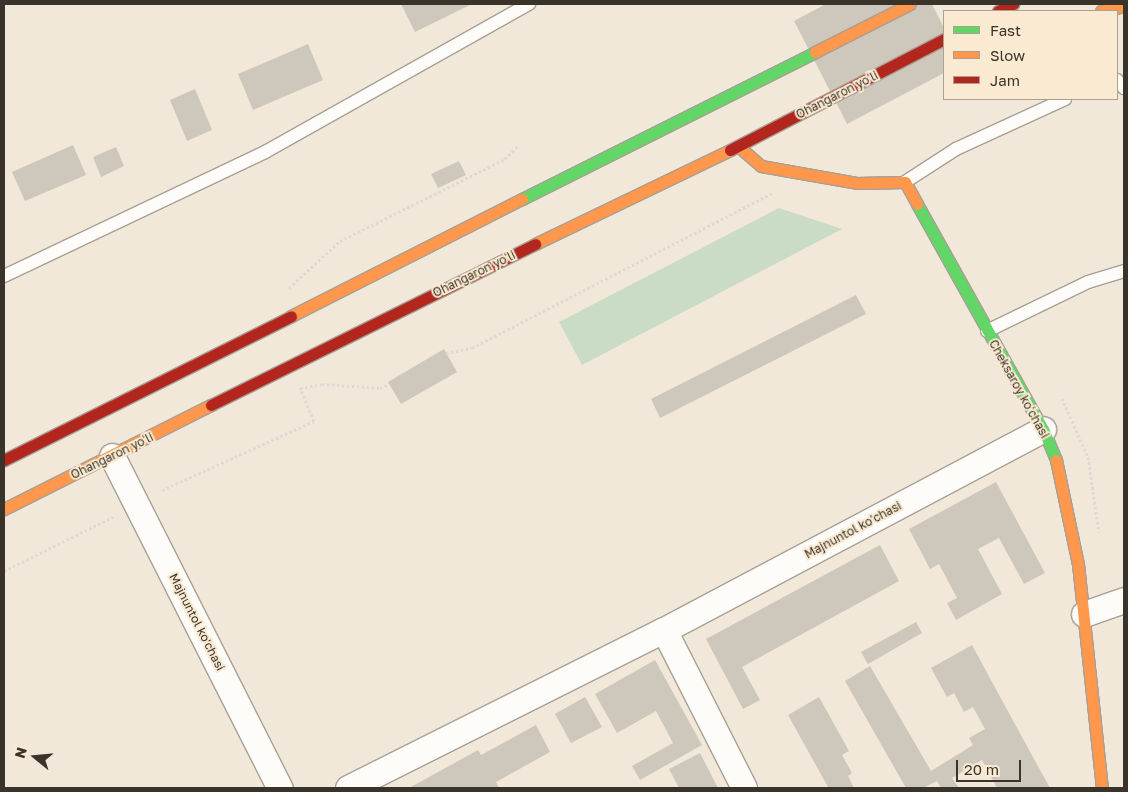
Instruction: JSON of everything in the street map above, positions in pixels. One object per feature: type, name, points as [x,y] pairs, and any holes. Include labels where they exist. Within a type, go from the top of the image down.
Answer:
[{"type":"main road","points":[[4,460],[910,4]]},
{"type":"main road","points":[[1000,10],[1013,4]]},
{"type":"main road","points":[[1106,10],[1124,6]]},
{"type":"main road","name":"Ohangaron yoʻli","points":[[4,509],[461,280],[738,146],[943,40]]},
{"type":"main road","points":[[738,146],[760,166],[857,183],[904,182]]},
{"type":"main road","name":"Cheksaroy koʻchasi","points":[[904,182],[1043,429],[1060,470],[1072,517],[1102,788]]},
{"type":"street","name":"Majnuntol ko'chasi","points":[[348,788],[664,630],[1043,429]]},
{"type":"street","name":"Majnuntol ko'chasi","points":[[112,456],[280,788]]},
{"type":"street","points":[[1084,614],[1124,600]]},
{"type":"street","points":[[664,630],[744,788]]},
{"type":"lane","points":[[4,276],[265,152],[529,4]]},
{"type":"lane","points":[[904,182],[956,149],[1063,100]]},
{"type":"lane","points":[[987,330],[1088,282],[1124,272]]},
{"type":"path","points":[[285,291],[340,241],[505,159],[518,146]]},
{"type":"path","points":[[446,352],[472,348],[775,191]]},
{"type":"path","points":[[162,490],[314,421],[300,388],[322,384],[380,388],[389,384]]},
{"type":"path","points":[[4,571],[113,517]]},
{"type":"green space","points":[[779,208],[842,229],[582,365],[559,322]]},
{"type":"building","points":[[401,4],[472,4],[415,32]]},
{"type":"building","points":[[826,4],[932,4],[943,26],[943,74],[847,124],[794,21]]},
{"type":"building","points":[[308,44],[323,80],[253,110],[238,74]]},
{"type":"building","points":[[195,89],[212,130],[187,141],[170,100]]},
{"type":"building","points":[[73,145],[86,175],[25,201],[12,172]]},
{"type":"building","points":[[116,147],[124,166],[101,177],[93,157]]},
{"type":"building","points":[[459,161],[466,175],[438,188],[431,174]]},
{"type":"building","points":[[856,295],[866,314],[660,418],[651,399]]},
{"type":"building","points":[[444,349],[457,372],[401,404],[388,382]]},
{"type":"building","points":[[996,482],[1045,573],[1024,584],[999,538],[978,549],[1002,594],[956,620],[947,603],[957,598],[939,564],[930,569],[909,529]]},
{"type":"building","points":[[880,545],[899,581],[742,667],[760,700],[743,709],[706,639]]},
{"type":"building","points":[[916,622],[922,633],[868,664],[861,652]]},
{"type":"building","points":[[972,645],[1050,788],[997,788],[982,760],[952,778],[959,788],[941,788],[937,781],[923,788],[906,788],[845,681],[870,666],[931,771],[973,745],[969,738],[985,729],[973,707],[964,712],[954,693],[947,697],[931,668]]},
{"type":"building","points":[[655,660],[702,745],[640,780],[632,766],[673,743],[656,711],[617,733],[595,694]]},
{"type":"building","points":[[585,697],[602,727],[571,743],[555,714]]},
{"type":"building","points":[[819,697],[849,751],[842,755],[852,773],[848,776],[854,788],[828,787],[788,715]]},
{"type":"building","points":[[536,725],[550,752],[496,782],[499,788],[409,788],[478,750],[481,755]]},
{"type":"building","points":[[700,753],[718,788],[679,788],[669,769]]},
{"type":"traffic: fast","points":[[522,199],[815,52]]},
{"type":"traffic: fast","points":[[917,204],[1043,429],[1056,460]]},
{"type":"traffic: slow","points":[[815,52],[910,4]]},
{"type":"traffic: slow","points":[[1106,10],[1124,6]]},
{"type":"traffic: slow","points":[[738,146],[761,166],[857,183],[905,182],[917,204]]},
{"type":"traffic: slow","points":[[535,244],[730,150]]},
{"type":"traffic: slow","points":[[291,316],[522,199]]},
{"type":"traffic: slow","points":[[4,509],[211,405]]},
{"type":"traffic: slow","points":[[1056,460],[1078,564],[1102,788]]},
{"type":"traffic: jam","points":[[1000,10],[1013,4]]},
{"type":"traffic: jam","points":[[730,150],[943,40]]},
{"type":"traffic: jam","points":[[211,405],[535,244]]},
{"type":"traffic: jam","points":[[4,460],[291,316]]}]
